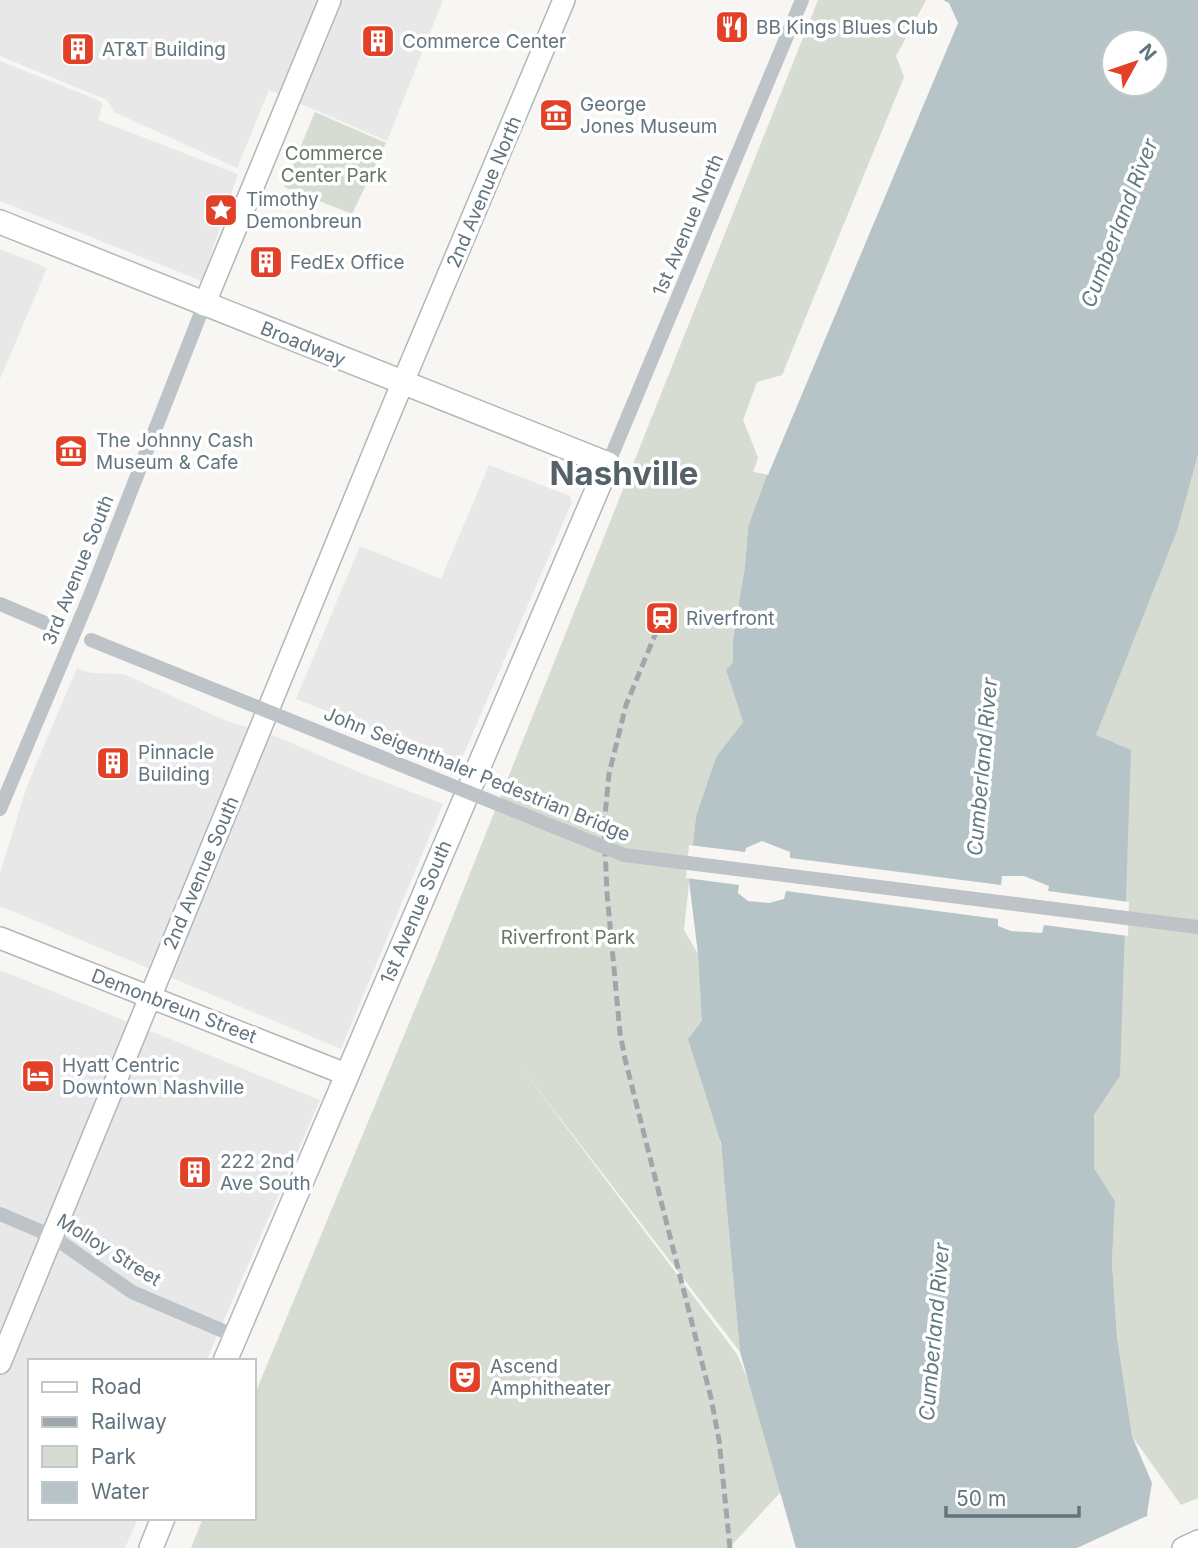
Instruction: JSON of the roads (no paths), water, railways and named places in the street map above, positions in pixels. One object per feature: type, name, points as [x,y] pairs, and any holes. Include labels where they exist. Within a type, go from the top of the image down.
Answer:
[{"type":"main road","name":"Broadway","points":[[0,222],[608,464]]},
{"type":"main road","name":"1st Avenue South","points":[[226,1359],[608,464]]},
{"type":"main road","points":[[151,1548],[162,1520]]},
{"type":"street","points":[[204,304],[330,0]]},
{"type":"street","name":"2nd Avenue North","points":[[403,384],[564,0]]},
{"type":"street","name":"1st Avenue North","points":[[608,464],[802,0]]},
{"type":"street","name":"3rd Avenue South","points":[[0,809],[89,598],[204,304]]},
{"type":"street","name":"2nd Avenue South","points":[[0,1363],[403,384]]},
{"type":"street","points":[[0,604],[52,626]]},
{"type":"street","name":"John Seigenthaler Pedestrian Bridge","points":[[91,640],[624,855],[1198,927]]},
{"type":"street","name":"Demonbreun Street","points":[[0,938],[348,1074]]},
{"type":"street","name":"Molloy Street","points":[[0,1214],[52,1236],[132,1292],[235,1336]]},
{"type":"street","points":[[1182,1548],[1198,1541]]},
{"type":"water","name":"Cumberland River","points":[[926,0],[1198,0],[1198,454],[1177,531],[1096,735],[1131,750],[1120,1076],[1094,1115],[1094,1168],[1115,1201],[1112,1262],[1117,1337],[1132,1436],[1152,1483],[1147,1513],[1155,1548],[796,1548],[740,1352],[721,1143],[688,1039],[702,1021],[698,954],[689,881],[696,816],[716,757],[743,722],[726,670],[733,662],[733,639],[745,566],[748,527],[767,475],[753,472],[758,458],[743,420],[757,382],[782,375],[904,77],[896,56]]},
{"type":"railway","points":[[657,630],[626,705],[609,774],[604,826],[607,893],[620,1033],[711,1398],[719,1440],[730,1548]]},
{"type":"place","name":"BB Kings Blues Club","points":[[732,27]]},
{"type":"place","name":"Commerce Center","points":[[378,41]]},
{"type":"place","name":"AT&T Building","points":[[78,49]]},
{"type":"place","name":"George Jones Museum","points":[[556,115]]},
{"type":"place","name":"Timothy Demonbreun","points":[[221,210]]},
{"type":"place","name":"FedEx Office","points":[[266,262]]},
{"type":"place","name":"The Johnny Cash Museum & Cafe","points":[[71,451]]},
{"type":"place","name":"Riverfront","points":[[662,618]]},
{"type":"place","name":"Pinnacle Building","points":[[113,763]]},
{"type":"place","name":"Hyatt Centric Downtown Nashville","points":[[38,1076]]},
{"type":"place","name":"222 2nd Ave South","points":[[195,1172]]},
{"type":"place","name":"Ascend Amphitheater","points":[[465,1377]]},
{"type":"district","name":"Nashville","points":[[624,473]]},
{"type":"park label","name":"Commerce Center Park","points":[[334,164]]},
{"type":"park label","name":"Riverfront Park","points":[[568,937]]}]
